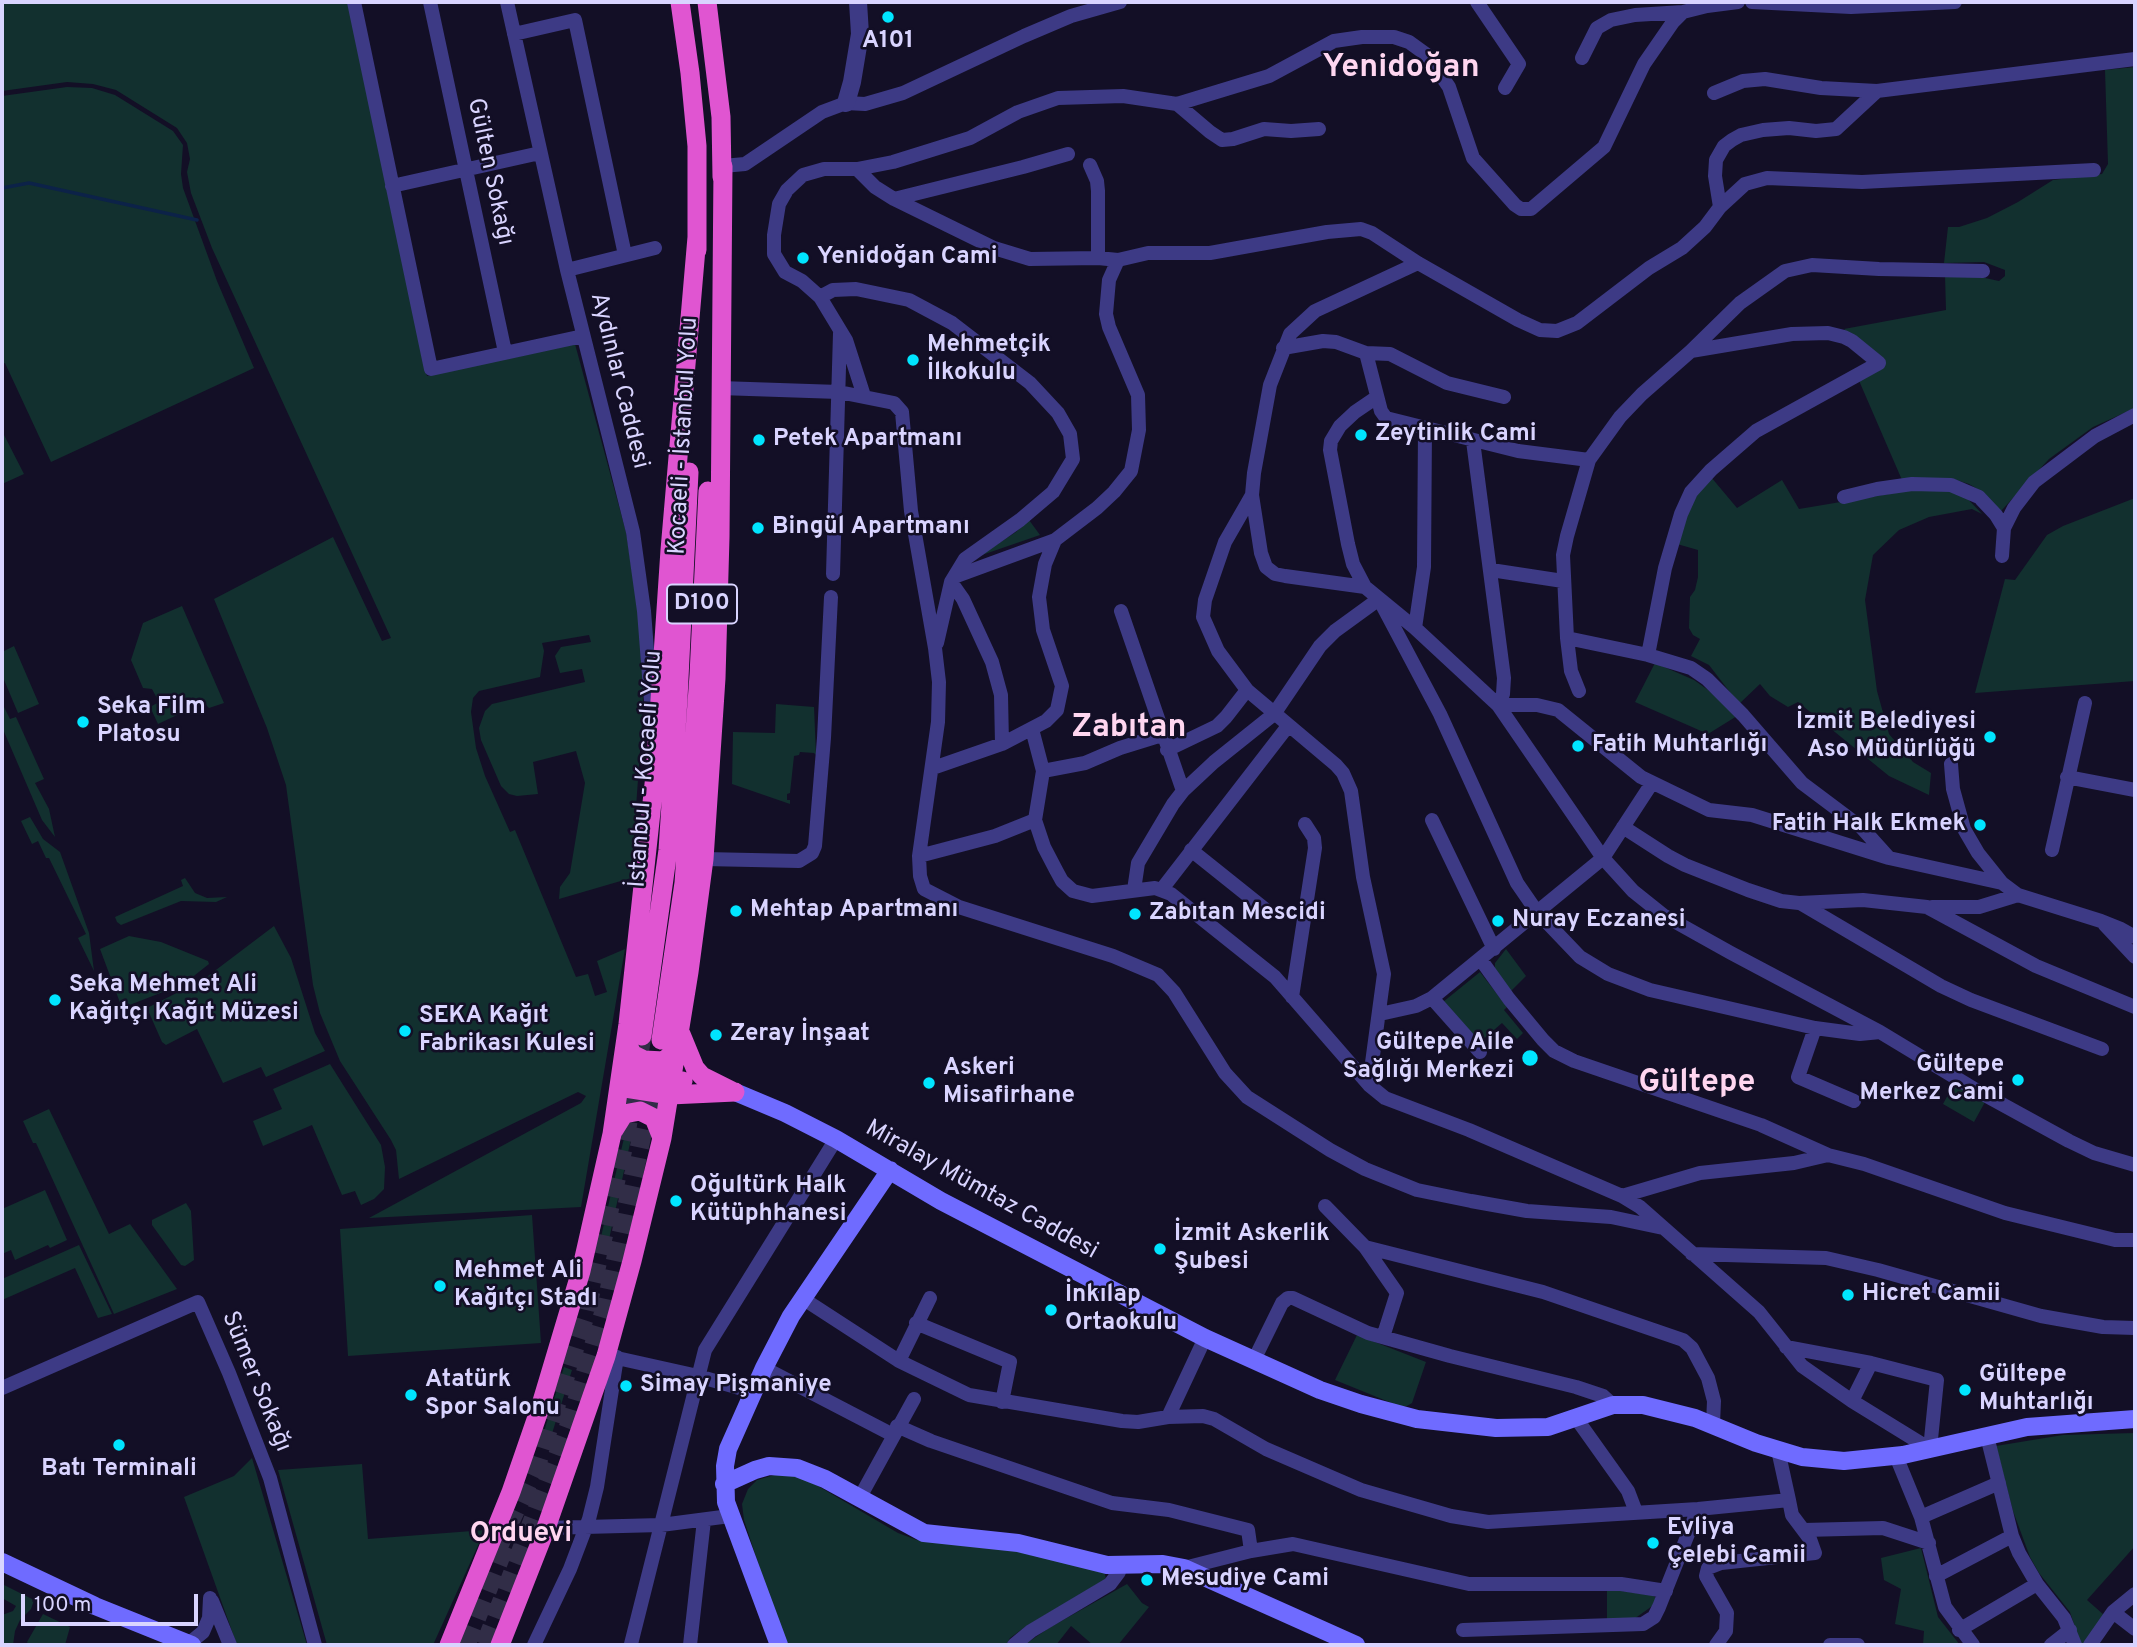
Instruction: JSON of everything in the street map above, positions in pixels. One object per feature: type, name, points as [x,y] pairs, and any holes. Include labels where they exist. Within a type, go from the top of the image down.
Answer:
[{"type":"highway","name":"İstanbul - Kocaeli Yolu","points":[[657,1039],[659,924],[674,778],[697,237],[695,125],[680,2]]},
{"type":"highway","name":"Kocaeli - İstanbul Yolu","points":[[657,1039],[684,883],[690,810],[723,166],[718,83],[707,2]]},
{"type":"highway","points":[[449,1645],[511,1492],[540,1408],[581,1271],[612,1134],[620,1079],[657,1039],[704,859],[718,636],[723,166]]},
{"type":"highway","points":[[500,1645],[612,1357],[671,1087],[657,1039],[655,775],[671,537],[697,237]]},
{"type":"highway","points":[[657,1039],[685,1048],[702,1076],[735,1092]]},
{"type":"highway","points":[[620,1079],[671,1087],[735,1092]]},
{"type":"highway","points":[[612,1134],[624,1114],[640,1111],[654,1118],[662,1138]]},
{"type":"main road","name":"Miralay Mümtaz Caddesi","points":[[735,1092],[836,1139],[976,1219],[1205,1338],[1320,1390],[1418,1419],[1515,1429],[1548,1427],[1613,1405],[1643,1405],[1678,1412],[1778,1450],[1802,1457],[1828,1460],[1896,1456],[2048,1424],[2135,1419]]},
{"type":"main road","points":[[779,1645],[730,1516],[724,1484],[728,1449],[764,1368],[802,1298],[890,1170]]},
{"type":"main road","points":[[724,1484],[755,1470],[780,1466],[797,1468],[825,1479],[924,1533],[1018,1543],[1097,1563],[1163,1564],[1184,1568],[1356,1645]]},
{"type":"main road","points":[[2,1562],[179,1644]]},
{"type":"street","points":[[354,2],[431,369],[583,336]]},
{"type":"street","name":"Gülten Sokağı","points":[[430,2],[505,352]]},
{"type":"street","name":"Aydınlar Caddesi","points":[[507,2],[567,270],[634,532],[644,611],[655,775]]},
{"type":"street","points":[[723,166],[745,164],[813,117],[846,103],[865,104],[904,93],[1069,9],[1120,2]]},
{"type":"street","points":[[1477,2],[1519,64],[1505,88]]},
{"type":"street","points":[[1582,58],[1597,28],[1611,20],[1635,15],[1683,12],[1738,2]]},
{"type":"street","points":[[1752,2],[1852,7],[1955,2]]},
{"type":"street","points":[[846,103],[860,34],[861,3]]},
{"type":"street","points":[[864,396],[854,360],[840,328],[820,297],[802,281],[785,272],[776,260],[773,245],[779,204],[787,190],[803,175],[824,169],[857,169],[892,162],[963,141],[1018,112],[1058,98],[1123,96],[1177,104],[1269,76],[1334,41],[1378,35],[1394,37],[1414,45],[1435,64],[1453,97],[1473,158],[1506,197],[1526,210],[1535,206],[1604,147],[1644,64],[1659,39],[1683,12]]},
{"type":"street","points":[[514,34],[575,20],[625,256]]},
{"type":"street","points":[[1714,93],[1743,81],[1765,79],[1829,89],[1877,91],[2135,60]]},
{"type":"street","points":[[1720,207],[1714,168],[1719,153],[1732,140],[1763,130],[1836,129],[1877,91]]},
{"type":"street","points":[[1177,104],[1222,139],[1233,139],[1264,129],[1319,129]]},
{"type":"street","points":[[392,186],[540,153]]},
{"type":"street","points":[[894,199],[1068,154]]},
{"type":"street","points":[[1090,165],[1098,191],[1098,258]]},
{"type":"street","points":[[857,169],[875,187],[947,227],[1012,255],[1040,259],[1118,260],[1147,253],[1200,254],[1361,229],[1518,320],[1540,330],[1557,331],[1577,323],[1649,268],[1682,248],[1705,227],[1732,193],[1745,184],[1768,178],[1862,182],[2094,170]]},
{"type":"street","points":[[567,270],[655,248]]},
{"type":"street","points":[[953,580],[1055,540],[1114,492],[1125,479],[1134,461],[1139,430],[1138,395],[1113,338],[1106,314],[1109,280],[1118,260]]},
{"type":"street","points":[[1365,587],[1285,576],[1270,570],[1263,562],[1252,495],[1270,385],[1283,348],[1297,326],[1315,311],[1418,263]]},
{"type":"street","points":[[1579,691],[1571,671],[1567,638],[1563,555],[1567,536],[1589,460],[1620,418],[1642,394],[1740,303],[1774,277],[1798,267],[1829,265],[1879,270],[1983,271]]},
{"type":"street","points":[[820,297],[833,290],[847,288],[900,298],[921,305],[968,334],[1030,383],[1058,413],[1070,434],[1073,459],[1053,492],[1020,520],[965,559],[953,580],[935,648]]},
{"type":"street","points":[[832,574],[840,328]]},
{"type":"street","points":[[1648,655],[1665,568],[1681,514],[1691,492],[1711,470],[1756,431],[1879,363],[1844,337],[1828,333],[1792,334],[1691,351]]},
{"type":"street","points":[[1283,348],[1329,341],[1366,353],[1390,354],[1447,383],[1504,397]]},
{"type":"street","points":[[1366,353],[1381,411],[1386,418],[1473,441],[1538,454],[1589,460]]},
{"type":"street","points":[[720,388],[839,392],[894,403],[902,412],[911,511],[939,682],[933,768],[919,856],[921,885],[939,898],[959,907],[1114,956],[1158,975],[1174,992],[1225,1073],[1245,1095],[1330,1150],[1365,1169],[1417,1190],[1471,1201],[1527,1210],[1611,1217],[1663,1228]]},
{"type":"street","points":[[1377,397],[1345,420],[1331,441],[1332,464],[1353,564],[1365,587],[1415,628],[1498,705],[1603,858],[1633,891],[1663,915],[1880,1032],[1976,1090],[2069,1141],[2094,1153],[2135,1165]]},
{"type":"street","points":[[2002,556],[2004,528],[2023,495],[2048,469],[2095,436],[2135,415]]},
{"type":"street","points":[[1415,628],[1425,558],[1425,428]]},
{"type":"street","points":[[1473,441],[1504,678],[1503,694],[1498,705]]},
{"type":"street","points":[[1844,498],[1877,489],[1912,484],[1951,485],[1979,497],[1996,514],[2004,528]]},
{"type":"street","points":[[1252,495],[1225,542],[1202,609],[1205,625],[1218,651],[1247,690],[1336,765],[1351,791],[1363,877],[1383,964],[1380,1014],[1368,1085]]},
{"type":"street","points":[[933,768],[1002,744],[1052,717],[1057,710],[1062,696],[1060,677],[1043,630],[1039,597],[1045,564],[1055,540]]},
{"type":"street","points":[[1491,570],[1563,581]]},
{"type":"street","points":[[953,580],[992,662],[1002,708],[1002,744]]},
{"type":"street","points":[[704,859],[799,861],[812,853],[816,846],[831,597]]},
{"type":"street","points":[[1134,890],[1138,863],[1158,826],[1183,791],[1221,755],[1274,714],[1320,646],[1335,631],[1379,599]]},
{"type":"street","points":[[1379,599],[1434,703],[1522,891],[1537,912],[1580,957],[1592,966],[1633,985],[1815,1028],[1860,1034],[1880,1032]]},
{"type":"street","points":[[1121,611],[1183,791]]},
{"type":"street","points":[[1567,638],[1648,655],[1690,668],[1707,679],[1743,715],[1802,783],[1862,828],[1889,858]]},
{"type":"street","points":[[1167,750],[1216,726],[1247,690]]},
{"type":"street","points":[[2052,850],[2085,703]]},
{"type":"street","points":[[1498,705],[1537,705],[1558,710],[1651,783],[1716,812],[1752,815],[1889,858],[2002,883]]},
{"type":"street","points":[[1162,889],[1288,726]]},
{"type":"street","points":[[1032,729],[1043,771],[1035,820],[1044,847],[1056,870],[1073,891],[1086,897],[1162,889],[1171,894],[1267,970],[1368,1085],[1394,1103],[1469,1130],[1622,1196],[1650,1215],[1768,1321],[1786,1347],[1802,1366],[1852,1401],[1930,1449],[1937,1380],[1871,1363],[1786,1347]]},
{"type":"street","points":[[1043,771],[1085,763],[1120,748],[1162,735]]},
{"type":"street","points":[[1951,764],[1953,789],[1964,829],[1978,853],[2002,883],[2018,895],[2101,921],[2135,937]]},
{"type":"street","points":[[2067,778],[2135,790]]},
{"type":"street","points":[[1380,1014],[1416,1006],[1432,998],[1603,858],[1651,783]]},
{"type":"street","points":[[919,856],[995,836],[1035,820]]},
{"type":"street","points":[[1432,820],[1493,949]]},
{"type":"street","points":[[1292,997],[1315,848],[1314,838],[1305,824]]},
{"type":"street","points":[[1623,827],[1685,865],[1781,901],[1799,903],[1863,900],[1927,907],[1979,906],[2018,895]]},
{"type":"street","points":[[1191,850],[1266,910]]},
{"type":"street","points":[[1799,903],[1941,986],[1971,1000],[2102,1049]]},
{"type":"street","points":[[1927,907],[2036,966],[2135,1007]]},
{"type":"street","points":[[2101,921],[2135,957]]},
{"type":"street","points":[[1481,960],[1531,1028],[1554,1051],[1564,1056],[1761,1125],[1828,1155],[1864,1164],[2005,1213],[2115,1240],[2135,1240]]},
{"type":"street","points":[[1432,998],[1480,1052]]},
{"type":"street","points":[[1815,1028],[1798,1077],[1854,1101]]},
{"type":"street","points":[[631,1644],[705,1350],[836,1139]]},
{"type":"street","points":[[1622,1196],[1700,1173],[1794,1163],[1828,1155]]},
{"type":"street","points":[[1325,1206],[1365,1247],[1397,1293],[1383,1337]]},
{"type":"street","points":[[1365,1247],[1542,1292],[1683,1340],[1692,1348],[1708,1378],[1714,1401],[1713,1424]]},
{"type":"street","points":[[1692,1254],[1826,1258],[2041,1316],[2103,1327],[2135,1328]]},
{"type":"street","points":[[802,1298],[899,1361],[957,1390],[1002,1402],[1122,1421],[1203,1416],[1214,1419],[1266,1449],[1361,1490],[1474,1521],[1501,1522],[1698,1509],[1789,1500]]},
{"type":"street","points":[[899,1361],[930,1298]]},
{"type":"street","points":[[1254,1360],[1282,1303],[1289,1298],[1351,1326],[1383,1337],[1576,1387],[1603,1396],[1613,1405]]},
{"type":"street","name":"Sümer Sokağı","points":[[2,1388],[198,1302],[270,1478],[315,1645]]},
{"type":"street","points":[[916,1323],[1010,1362],[1002,1402]]},
{"type":"street","points":[[1168,1417],[1205,1338]]},
{"type":"street","points":[[534,1645],[587,1526],[597,1487],[612,1357],[698,1376],[753,1392]]},
{"type":"street","points":[[1852,1401],[1871,1363]]},
{"type":"street","points":[[764,1368],[895,1431],[1112,1503],[1169,1510],[1248,1530],[1251,1551]]},
{"type":"street","points":[[859,1499],[914,1399]]},
{"type":"street","points":[[1576,1418],[1628,1491],[1636,1512]]},
{"type":"street","points":[[1987,1436],[2012,1536],[2037,1584],[2064,1618],[2075,1645]]},
{"type":"street","points":[[1716,1645],[1726,1631],[1727,1613],[1706,1576],[1708,1568],[1721,1563],[1815,1553],[1810,1539],[1792,1515],[1778,1450]]},
{"type":"street","points":[[1896,1456],[1921,1517],[1945,1607],[1959,1630],[1973,1645]]},
{"type":"street","points":[[1921,1517],[1999,1483]]},
{"type":"street","points":[[1463,1630],[1643,1624],[1654,1617],[1698,1509]]},
{"type":"street","points":[[546,1528],[662,1525],[730,1516]]},
{"type":"street","points":[[690,1645],[704,1520]]},
{"type":"street","points":[[1804,1530],[1883,1528],[1928,1543]]},
{"type":"street","points":[[1936,1576],[2012,1536]]},
{"type":"street","points":[[1184,1568],[1251,1551],[1293,1544],[1469,1584],[1620,1584],[1666,1591]]},
{"type":"street","points":[[1014,1645],[1110,1584],[1119,1572],[1119,1565]]},
{"type":"street","points":[[1959,1630],[2037,1584]]},
{"type":"street","points":[[2090,1645],[2113,1612],[2135,1594]]},
{"type":"street","points":[[179,1644],[192,1641],[203,1632],[209,1619],[211,1598],[230,1645]]},
{"type":"street","points":[[2113,1612],[2135,1629]]},
{"type":"street","points":[[2051,1645],[2070,1630]]},
{"type":"street","points":[[1830,1645],[1857,1645]]},
{"type":"green space","points":[[2,2],[348,2],[427,376],[575,344],[626,532],[642,635],[643,709],[631,878],[559,899],[560,887],[570,873],[585,783],[576,751],[533,762],[538,794],[517,796],[509,794],[501,786],[481,740],[479,728],[485,711],[492,704],[585,682],[582,669],[560,673],[555,656],[561,647],[591,642],[589,635],[542,643],[544,651],[540,677],[479,691],[473,698],[471,712],[476,748],[485,776],[510,832],[515,830],[576,977],[588,974],[595,996],[607,992],[597,961],[625,949],[581,1207],[369,1218],[581,1103],[586,1096],[578,1092],[399,1179],[396,1150],[340,1061],[320,1013],[313,985],[286,785],[267,728],[214,599],[333,537],[382,641],[391,638],[212,248],[191,193],[187,172],[190,159],[187,143],[177,128],[116,90],[93,84],[67,82],[2,91]]},
{"type":"green space","points":[[2135,67],[2135,408],[2093,427],[2049,459],[2001,511],[1981,491],[1969,484],[1953,479],[1902,480],[1857,376],[1875,358],[1844,329],[1946,310],[1945,275],[1971,275],[1999,281],[2005,276],[2005,270],[1984,262],[1944,263],[1948,227],[1959,227],[1987,218],[2053,180],[2102,174],[2108,164],[2105,70]]},
{"type":"green space","points":[[67,87],[92,88],[115,95],[173,131],[183,145],[183,188],[217,281],[254,368],[51,462],[5,363],[2,364],[2,96]]},
{"type":"green space","points":[[2,431],[24,474],[2,484]]},
{"type":"green space","points":[[1711,477],[1737,508],[1782,480],[1799,509],[1924,488],[1949,489],[1965,496],[1982,514],[1972,509],[1929,517],[1899,530],[1873,555],[1865,600],[1877,691],[1889,734],[1913,762],[1931,773],[1929,795],[1889,776],[1798,702],[1788,707],[1770,696],[1760,684],[1739,704],[1709,665],[1691,656],[1700,639],[1693,635],[1689,628],[1690,597],[1698,577],[1698,550],[1677,544],[1692,499]]},
{"type":"green space","points":[[2135,498],[2135,681],[1975,693],[2005,579],[2015,580],[2047,535]]},
{"type":"green space","points":[[1029,520],[1040,535],[979,556],[1016,532]]},
{"type":"green space","points":[[182,606],[224,703],[209,708],[201,700],[191,704],[192,708],[158,724],[150,707],[159,702],[152,689],[143,688],[131,660],[143,623]]},
{"type":"green space","points":[[14,646],[39,704],[18,713],[2,675],[2,652]]},
{"type":"green space","points":[[1655,663],[1694,680],[1737,716],[1708,734],[1635,702]]},
{"type":"green space","points":[[2,703],[10,719],[16,717],[44,779],[35,783],[49,809],[55,837],[42,820],[2,727]]},
{"type":"green space","points":[[776,704],[814,707],[816,755],[800,752],[794,756],[790,793],[787,794],[790,804],[732,784],[733,732],[775,733]]},
{"type":"green space","points":[[30,817],[43,839],[60,852],[89,933],[94,971],[78,938],[86,934],[49,858],[46,858],[38,841],[32,844],[21,821]]},
{"type":"green space","points":[[185,878],[195,893],[207,898],[227,897],[216,902],[181,901],[121,925],[117,922],[115,917],[183,886],[181,880]]},
{"type":"green space","points":[[274,926],[291,958],[315,1033],[325,1051],[266,1077],[261,1067],[223,1083],[197,1029],[166,1045],[162,1042],[147,1008],[204,979]]},
{"type":"green space","points":[[129,936],[161,942],[208,961],[209,964],[190,979],[122,1008],[100,949]]},
{"type":"green space","points":[[1506,949],[1526,976],[1509,993],[1495,968],[1495,963]]},
{"type":"green space","points":[[1480,972],[1507,1007],[1504,1010],[1523,1033],[1517,1039],[1502,1023],[1480,1042],[1443,1002]]},
{"type":"green space","points":[[330,1064],[381,1145],[385,1167],[384,1189],[374,1199],[361,1205],[355,1191],[342,1195],[312,1125],[263,1146],[253,1121],[282,1109],[273,1089]]},
{"type":"green space","points":[[1954,1084],[1985,1102],[1974,1122],[1943,1104]]},
{"type":"green space","points":[[49,1109],[109,1234],[130,1224],[177,1289],[114,1314],[36,1143],[33,1143],[23,1121]]},
{"type":"green space","points":[[624,1138],[631,1139],[608,1244],[600,1241]]},
{"type":"green space","points":[[45,1190],[67,1240],[50,1248],[48,1245],[15,1260],[11,1250],[2,1254],[2,1209]]},
{"type":"green space","points":[[186,1203],[191,1211],[194,1260],[185,1266],[181,1265],[152,1225],[152,1220]]},
{"type":"green space","name":"Mehmet Ali Kağıtçı Stadı","points":[[532,1215],[541,1343],[348,1356],[340,1229]]},
{"type":"green space","points":[[79,1245],[112,1314],[98,1318],[75,1268],[2,1300],[2,1279]]},
{"type":"green space","points":[[1357,1335],[1426,1362],[1412,1403],[1399,1406],[1335,1380]]},
{"type":"green space","points":[[564,1367],[572,1370],[549,1443],[541,1441]]},
{"type":"green space","points":[[2135,1433],[2135,1546],[2087,1600],[2104,1615],[2084,1645],[2081,1645],[2070,1612],[2039,1573],[2030,1557],[2013,1511],[1996,1446],[2063,1435]]},
{"type":"green space","points":[[252,1458],[307,1645],[237,1645],[184,1497],[234,1476]]},
{"type":"green space","points":[[362,1464],[368,1539],[485,1530],[433,1645],[327,1645],[278,1470]]},
{"type":"green space","points":[[778,1474],[799,1477],[818,1486],[898,1533],[917,1540],[1017,1549],[1104,1570],[1106,1579],[1025,1627],[1010,1638],[1006,1645],[785,1645],[744,1520],[742,1504],[748,1489],[757,1480]]},
{"type":"green space","points":[[1921,1548],[1938,1617],[1960,1645],[1923,1645],[1924,1631],[1895,1624],[1901,1589],[1884,1580],[1881,1558]]},
{"type":"green space","points":[[2,1584],[34,1600],[31,1609],[20,1620],[13,1645],[2,1645],[2,1615],[13,1611],[16,1606],[2,1598]]},
{"type":"green space","points":[[1127,1584],[1142,1603],[1149,1607],[1118,1645],[1093,1645],[1071,1626],[1056,1645],[1024,1645],[1049,1628]]},
{"type":"green space","points":[[1607,1589],[1651,1595],[1655,1597],[1655,1604],[1634,1619],[1607,1621]]},
{"type":"green space","points":[[43,1614],[70,1627],[65,1645],[29,1645],[27,1642]]},
{"type":"waterway","points":[[2,188],[29,183],[197,220]]},
{"type":"tunnel","points":[[495,1554],[537,1464],[586,1313],[625,1140],[642,1036]]},
{"type":"tunnel","points":[[485,1645],[570,1423],[606,1305],[654,1078]]},
{"type":"tunnel","points":[[466,1645],[506,1543]]},
{"type":"place","name":"A101","points":[[888,17]]},
{"type":"place","name":"Yenidoğan Cami","points":[[803,258]]},
{"type":"place","name":"Mehmetçik İlkokulu","points":[[913,360]]},
{"type":"place","name":"Zeytinlik Cami","points":[[1361,435]]},
{"type":"place","name":"Petek Apartmanı","points":[[759,440]]},
{"type":"place","name":"Bingül Apartmanı","points":[[758,528]]},
{"type":"place","name":"Seka Film Platosu","points":[[83,722]]},
{"type":"place","name":"İzmit Belediyesi Aso Müdürlüğü","points":[[1990,737]]},
{"type":"place","name":"Fatih Muhtarlığı","points":[[1578,746]]},
{"type":"place","name":"Fatih Halk Ekmek","points":[[1980,825]]},
{"type":"place","name":"Mehtap Apartmanı","points":[[736,911]]},
{"type":"place","name":"Zabıtan Mescidi","points":[[1135,914]]},
{"type":"place","name":"Nuray Eczanesi","points":[[1498,921]]},
{"type":"place","name":"Seka Mehmet Ali Kağıtçı Kağıt Müzesi","points":[[55,1000]]},
{"type":"place","name":"SEKA Kağıt Fabrikası Kulesi","points":[[405,1031]]},
{"type":"place","name":"Zeray İnşaat","points":[[716,1035]]},
{"type":"place","name":"Gültepe Aile Sağlığı Merkezi","points":[[1530,1058]]},
{"type":"place","name":"Gültepe Merkez Cami","points":[[2018,1080]]},
{"type":"place","name":"Askeri Misafirhane","points":[[929,1083]]},
{"type":"place","name":"Oğultürk Halk Kütüphhanesi","points":[[676,1201]]},
{"type":"place","name":"İzmit Askerlik Şubesi","points":[[1160,1249]]},
{"type":"place","name":"Mehmet Ali Kağıtçı Stadı","points":[[440,1286]]},
{"type":"place","name":"Hicret Camii","points":[[1848,1295]]},
{"type":"place","name":"İnkılap Ortaokulu","points":[[1051,1310]]},
{"type":"place","name":"Simay Pişmaniye","points":[[626,1386]]},
{"type":"place","name":"Gültepe Muhtarlığı","points":[[1965,1390]]},
{"type":"place","name":"Atatürk Spor Salonu","points":[[411,1395]]},
{"type":"place","name":"Batı Terminali","points":[[119,1445]]},
{"type":"place","name":"Evliya Çelebi Camii","points":[[1653,1543]]},
{"type":"place","name":"Mesudiye Cami","points":[[1147,1580]]},
{"type":"district","name":"Yenidoğan","points":[[1401,70]]},
{"type":"district","name":"Zabıtan","points":[[1129,730]]},
{"type":"district","name":"Gültepe","points":[[1697,1085]]},
{"type":"district","name":"Orduevi","points":[[521,1535]]}]
